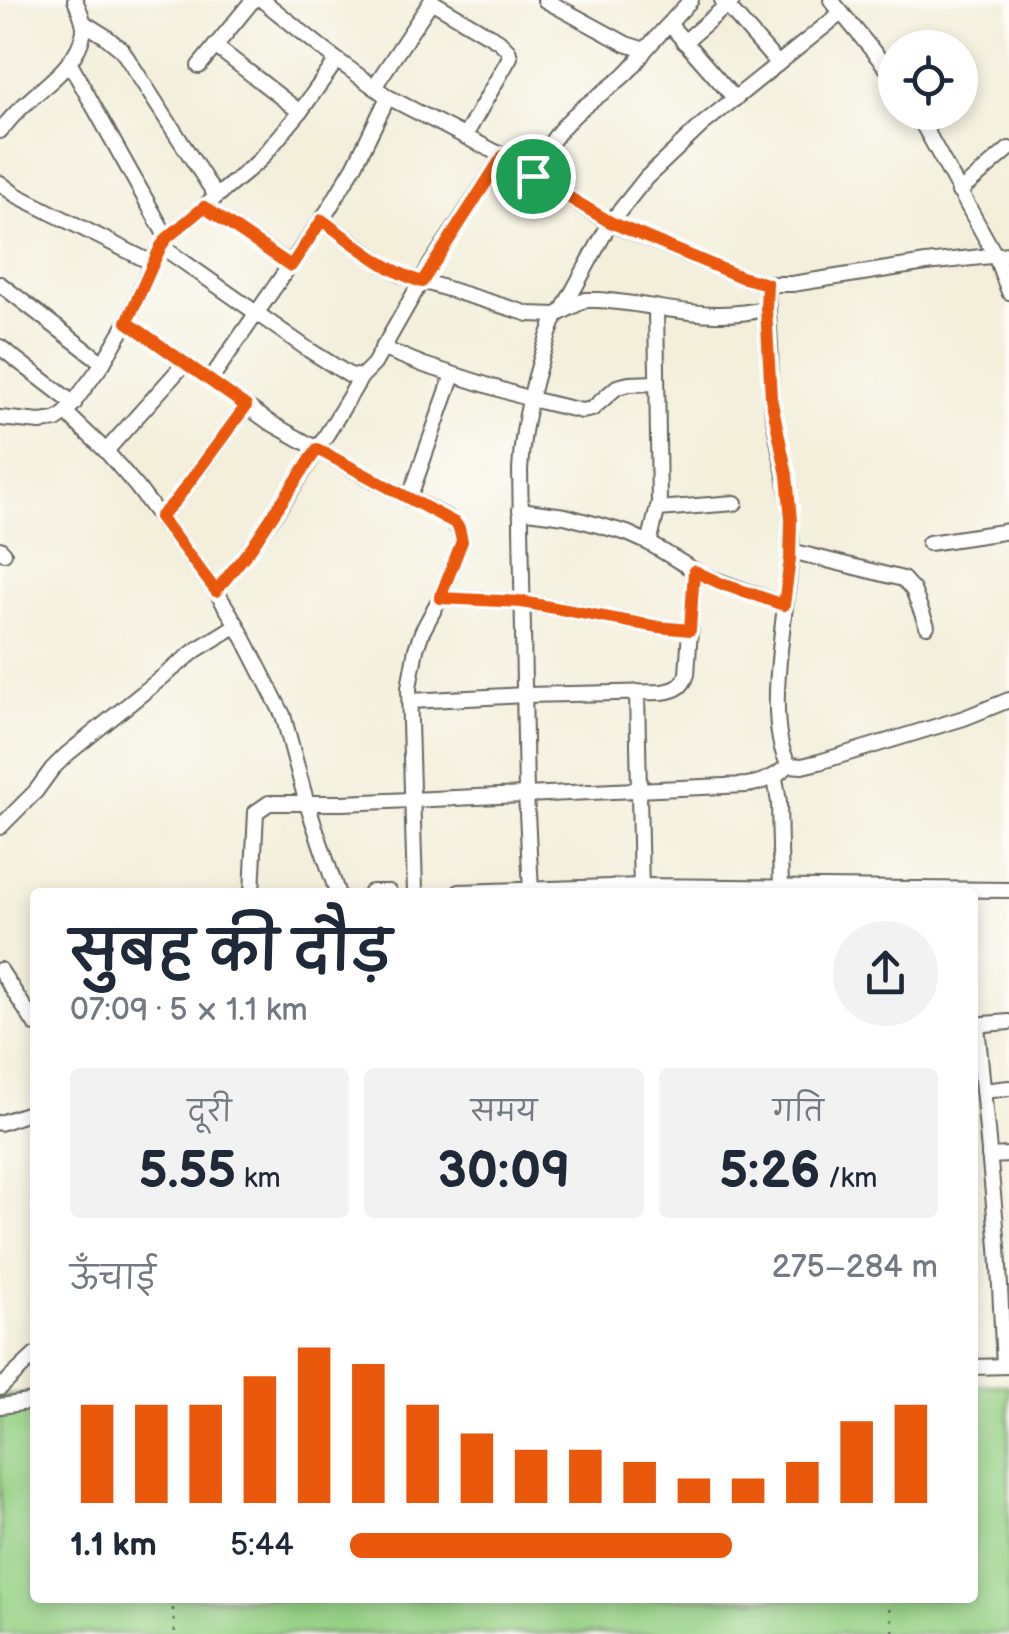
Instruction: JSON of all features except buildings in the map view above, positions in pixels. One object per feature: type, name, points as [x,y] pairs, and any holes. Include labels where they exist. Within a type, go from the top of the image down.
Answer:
[{"type":"street","points":[[0,131],[69,62],[84,33],[75,0]]},
{"type":"street","points":[[200,66],[252,0]]},
{"type":"street","points":[[262,0],[388,97],[503,156],[518,171],[610,222],[741,277],[767,284],[836,278],[1002,254]]},
{"type":"street","points":[[374,88],[431,0],[499,41],[510,57],[465,136]]},
{"type":"street","points":[[544,0],[626,44],[645,50]]},
{"type":"street","points":[[533,176],[562,127],[623,78],[691,0]]},
{"type":"street","points":[[831,0],[878,58]]},
{"type":"street","points":[[684,42],[727,2],[778,64]]},
{"type":"street","points":[[531,888],[520,510],[521,457],[540,358],[559,313],[610,222],[662,162],[841,13]]},
{"type":"street","points":[[84,22],[122,50],[210,202],[291,266]]},
{"type":"street","points":[[670,25],[735,99]]},
{"type":"street","points":[[215,46],[300,112]]},
{"type":"street","points":[[0,418],[56,420],[70,408],[127,322],[164,242],[260,160],[337,60]]},
{"type":"street","points":[[69,62],[164,242],[191,269],[349,376],[361,377]]},
{"type":"street","points":[[210,380],[322,220],[355,165],[388,97]]},
{"type":"street","points":[[926,130],[959,192],[1002,254],[1009,292]]},
{"type":"street","points":[[959,192],[1009,149]]},
{"type":"street","points":[[216,591],[251,548],[361,377],[374,364],[503,156]]},
{"type":"street","points":[[0,183],[16,195],[152,263]]},
{"type":"street","points":[[322,220],[402,276],[529,314],[559,313],[586,300],[710,314],[740,314],[766,308]]},
{"type":"street","points":[[0,284],[102,363]]},
{"type":"street","points":[[767,284],[771,398],[787,475],[791,520],[778,728],[782,753],[789,765]]},
{"type":"street","points":[[649,543],[658,509],[656,307]]},
{"type":"street","points":[[127,322],[269,422],[448,518],[459,528],[462,541],[416,649],[410,688],[415,888]]},
{"type":"street","points":[[0,347],[70,408],[216,591],[283,715],[336,888]]},
{"type":"street","points":[[382,348],[530,399],[582,410],[592,408],[617,387],[657,382]]},
{"type":"street","points":[[106,451],[186,363]]},
{"type":"street","points":[[409,499],[453,374]]},
{"type":"street","points":[[160,517],[246,406]]},
{"type":"street","points":[[658,509],[735,503]]},
{"type":"street","points":[[520,510],[604,526],[649,543],[722,584],[784,605]]},
{"type":"street","points":[[930,543],[1009,530]]},
{"type":"street","points":[[791,552],[903,579],[913,590],[927,626]]},
{"type":"street","points":[[410,701],[680,688],[685,682],[694,571]]},
{"type":"street","points":[[440,598],[522,602],[690,630]]},
{"type":"street","points":[[0,827],[66,754],[196,650],[237,625]]},
{"type":"street","points":[[637,692],[641,888]]},
{"type":"street","points":[[252,888],[256,812],[269,803],[747,785],[775,778],[789,765],[802,766],[831,758],[964,718],[1009,700]]},
{"type":"street","points":[[775,778],[780,802],[780,888]]},
{"type":"street","points":[[978,890],[1009,890]]},
{"type":"street","points":[[0,970],[30,1016]]},
{"type":"street","points":[[978,1025],[1009,1022]]},
{"type":"street","points":[[978,1050],[1003,1246],[1006,1366],[978,1368]]},
{"type":"street","points":[[983,1091],[1009,1088]]},
{"type":"street","points":[[0,1122],[30,1113]]},
{"type":"street","points":[[989,1156],[1009,1156]]},
{"type":"street","points":[[0,1388],[30,1360]]},
{"type":"street","points":[[0,1406],[30,1402]]},
{"type":"path","points":[[172,1603],[175,1634]]},
{"type":"path","points":[[889,1603],[894,1634]]},
{"type":"green space","points":[[978,1385],[1009,1385],[1009,1634],[0,1634],[0,1396],[30,1393],[30,1603],[978,1603]]},
{"type":"route","points":[[503,156],[518,171],[533,176],[610,222],[741,277],[767,284],[771,398],[787,475],[792,538],[784,605],[694,571],[690,630],[522,602],[440,598],[462,541],[455,523],[317,449],[251,548],[216,591],[160,517],[246,406],[127,322],[167,238],[204,207],[291,266],[322,220],[402,276],[422,282],[503,156]]}]
